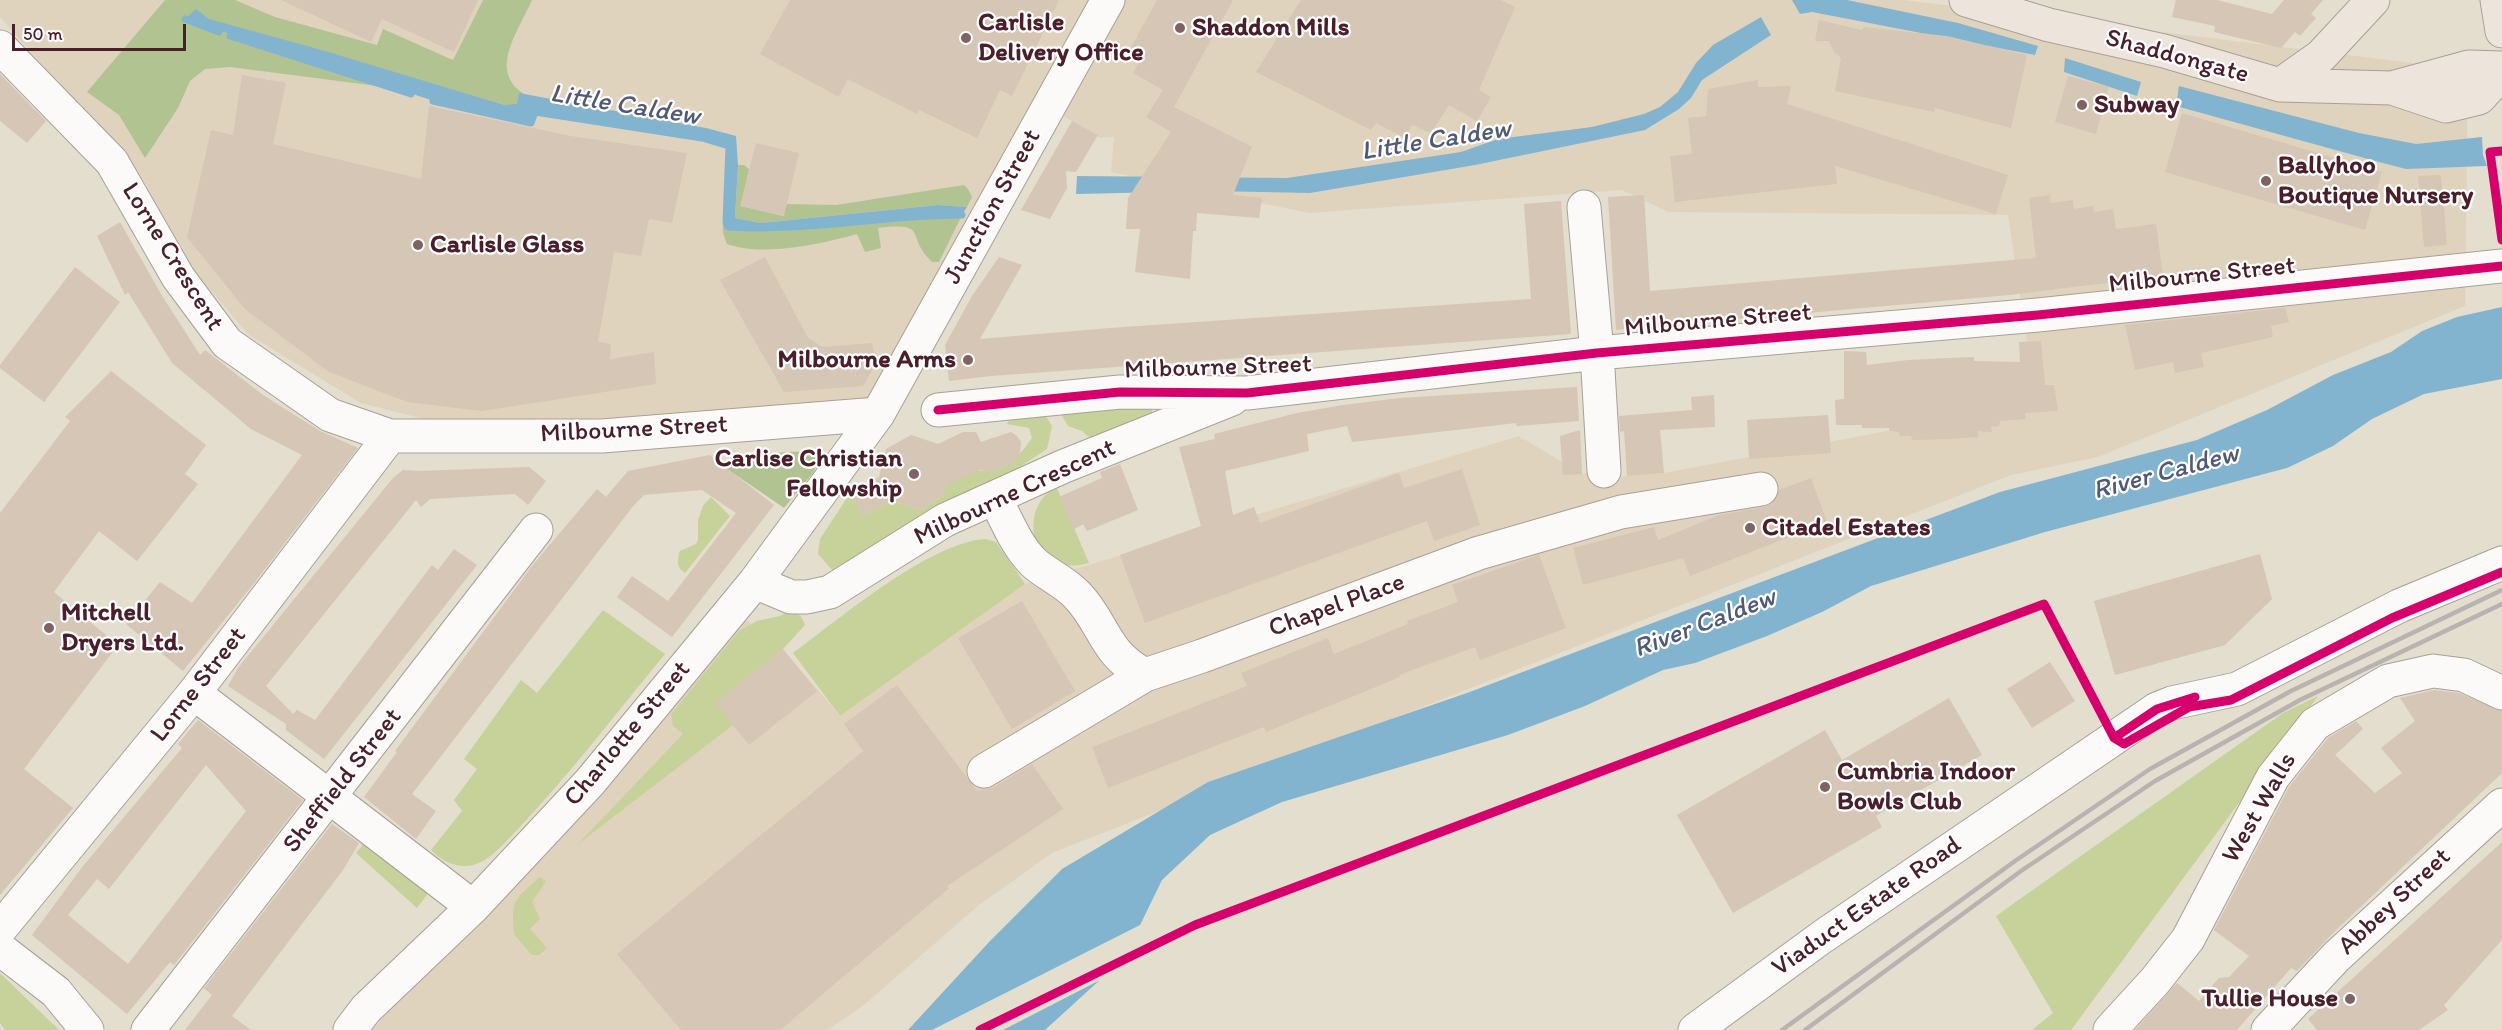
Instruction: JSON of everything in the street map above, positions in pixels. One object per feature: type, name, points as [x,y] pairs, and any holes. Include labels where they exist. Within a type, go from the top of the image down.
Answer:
[{"type":"main road","name":"Shaddongate","points":[[1966,0],[2049,25],[2164,51],[2280,86],[2392,88],[2469,66],[2502,68]]},
{"type":"main road","points":[[2280,86],[2321,56],[2373,0]]},
{"type":"main road","points":[[2497,0],[2502,31]]},
{"type":"main road","name":"Shaddongate","points":[[2392,88],[2446,106],[2479,98],[2502,73]]},
{"type":"street","name":"Junction Street","points":[[878,414],[1108,0]]},
{"type":"street","name":"Lorne Crescent","points":[[0,47],[112,162],[178,277],[227,343],[330,415],[390,436]]},
{"type":"street","points":[[1584,207],[1597,353],[1604,471]]},
{"type":"street","name":"Milbourne Street","points":[[938,410],[1120,392],[1247,393],[1597,353],[2038,315],[2502,266]]},
{"type":"street","name":"Milbourne Crescent","points":[[755,582],[791,597],[807,597],[830,592],[945,520],[1062,467],[1247,393]]},
{"type":"street","name":"Milbourne Street","points":[[390,436],[602,436],[878,414]]},
{"type":"street","name":"Charlotte Street","points":[[350,1030],[366,1009],[473,907],[590,782],[755,582],[878,414]]},
{"type":"street","name":"Lorne Street","points":[[0,929],[194,693],[390,436]]},
{"type":"street","name":"Chapel Place","points":[[984,771],[1145,675],[1479,554],[1621,512],[1761,489]]},
{"type":"street","points":[[995,498],[1023,550],[1034,563],[1053,574],[1078,596],[1114,652],[1131,667],[1145,675]]},
{"type":"street","name":"Sheffield Street","points":[[148,1030],[536,530]]},
{"type":"street","name":"Viaduct Estate Road","points":[[1695,1030],[1822,937],[2157,709],[2196,697],[2237,689],[2399,606],[2502,563]]},
{"type":"street","name":"West Walls","points":[[2110,1030],[2155,981],[2188,939],[2273,777],[2315,724],[2388,681],[2433,671],[2464,675],[2502,693]]},
{"type":"street","points":[[194,693],[473,907]]},
{"type":"street","name":"Abbey Street","points":[[2268,1030],[2336,957],[2502,805]]},
{"type":"street","points":[[0,949],[56,992],[87,1030]]},
{"type":"shaded area","points":[[0,0],[1904,0],[2468,70],[2465,306],[2098,457],[2011,475],[1052,853],[979,905],[864,1005],[828,1030],[372,1030],[742,616],[789,656],[840,716],[1025,584],[1519,436],[1582,474],[1587,473],[1589,479],[1664,473],[2036,403],[2008,215],[1668,212],[1622,190],[1309,213],[1111,172],[1114,137],[1100,138],[1048,107],[874,402],[508,424],[432,421],[361,403],[249,335],[177,251],[146,184],[0,17]]},
{"type":"green space","points":[[165,0],[235,0],[275,17],[377,45],[383,29],[453,60],[483,0],[532,0],[513,40],[507,66],[509,77],[517,88],[530,97],[514,107],[486,106],[377,86],[230,67],[205,69],[190,81],[178,108],[145,158],[119,115],[87,92]]},
{"type":"green space","points":[[738,165],[744,165],[749,169],[741,206],[783,216],[787,204],[836,205],[964,185],[972,197],[967,207],[938,205],[761,223],[735,218]]},
{"type":"green space","points":[[726,209],[726,222],[778,229],[924,215],[962,215],[939,262],[932,262],[924,253],[911,229],[905,227],[878,228],[881,248],[865,252],[857,234],[792,248],[741,248],[727,244],[725,239],[723,227]]},
{"type":"green space","points":[[1152,406],[1152,417],[1098,445],[1082,431],[1068,426],[1060,412]]},
{"type":"green space","points":[[1036,412],[1047,418],[1052,426],[1047,449],[1001,479],[834,572],[818,554],[820,539],[851,492],[863,516],[892,500],[920,510],[942,496],[950,471],[997,469],[1013,460],[1032,438],[1029,428],[1007,424],[1012,415]]},
{"type":"green space","points":[[784,452],[807,453],[819,459],[813,473],[784,508],[717,462]]},
{"type":"green space","points":[[1056,486],[1089,563],[1065,565],[1036,546],[1034,520],[1038,505]]},
{"type":"green space","points":[[711,497],[730,516],[685,573],[678,564],[680,551],[696,544],[698,520],[703,506]]},
{"type":"green space","points":[[985,539],[996,542],[1025,584],[840,716],[793,653],[859,603],[912,568],[963,544]]},
{"type":"green space","points":[[603,610],[665,654],[556,787],[498,849],[482,862],[470,866],[452,864],[440,858],[431,850],[462,811],[454,800],[477,769],[464,759],[521,680],[537,693]]},
{"type":"green space","points":[[790,610],[801,616],[805,625],[783,649],[716,703],[733,725],[578,844],[683,734],[673,726],[671,714],[739,631],[757,621],[780,616]]},
{"type":"green space","points":[[2318,696],[2071,1030],[2032,1030],[2053,1013],[1996,916],[2283,713]]},
{"type":"green space","points":[[370,836],[432,888],[417,908],[356,853]]},
{"type":"green space","points":[[540,877],[546,881],[532,902],[540,919],[530,929],[547,948],[539,955],[532,955],[514,934],[513,914],[516,901]]},
{"type":"green space","points":[[0,974],[59,1030],[5,1030],[0,1023]]},
{"type":"water","points":[[1792,0],[1847,0],[1958,23],[2038,46],[2035,55],[1812,12],[1800,14]]},
{"type":"water","points":[[196,9],[209,19],[504,105],[517,104],[519,93],[706,128],[736,136],[738,165],[735,218],[761,223],[938,205],[967,207],[962,215],[786,227],[728,227],[726,222],[729,146],[702,138],[535,112],[531,123],[437,102],[185,19]]},
{"type":"water","points":[[1761,17],[1771,35],[1702,80],[1691,98],[1679,109],[1645,130],[1475,165],[1310,193],[1212,191],[1076,194],[1077,176],[1287,178],[1461,152],[1498,139],[1592,127],[1644,114],[1660,107],[1678,92],[1696,63],[1713,45]]},
{"type":"water","points":[[2065,58],[2141,82],[2137,96],[2064,72]]},
{"type":"water","points":[[2179,86],[2359,133],[2416,144],[2482,137],[2483,155],[2487,166],[2406,169],[2379,162],[2176,106]]},
{"type":"water","name":"River Caldew","points":[[2502,307],[2502,379],[2424,394],[2372,419],[2333,446],[2287,468],[2045,532],[1871,586],[1822,612],[1767,636],[1695,663],[1663,670],[1585,706],[1508,735],[1282,802],[1210,835],[1162,880],[1124,958],[1045,1030],[908,1030],[990,941],[1062,869],[1208,782],[1467,693],[2000,492],[2197,440],[2267,410],[2333,375],[2391,352],[2422,331],[2457,317]]},
{"type":"pier","points":[[1144,923],[1126,960],[1106,977],[1003,1030],[932,1030]]},
{"type":"building","points":[[281,0],[478,0],[454,52],[382,19],[371,42]]},
{"type":"building","points":[[790,0],[1059,0],[1012,96],[1000,90],[977,138],[919,110],[917,114],[848,79],[839,97],[760,54]]},
{"type":"building","points":[[1157,0],[1233,0],[1174,107],[1252,147],[1233,195],[1262,198],[1259,218],[1197,213],[1196,231],[1193,231],[1190,279],[1135,272],[1140,229],[1126,229],[1128,198],[1171,132],[1146,117],[1163,90],[1133,73],[1139,62],[1127,55]]},
{"type":"building","points":[[1301,0],[1501,0],[1515,7],[1479,90],[1491,97],[1477,121],[1449,105],[1431,133],[1412,125],[1405,138],[1376,123],[1371,130],[1256,72]]},
{"type":"building","points":[[2176,0],[2217,0],[2272,14],[2284,0],[2323,0],[2311,14],[2316,18],[2300,36],[2295,32],[2281,48],[2214,32],[2215,26],[2172,17]]},
{"type":"building","points":[[1819,20],[1862,30],[1864,27],[1947,36],[2027,55],[2011,128],[1935,108],[1934,112],[1835,91],[1841,58],[1834,52],[1829,41],[1815,41]]},
{"type":"building","points":[[0,74],[46,121],[27,143],[0,121]]},
{"type":"building","name":"Carlisle Glass","points":[[242,75],[286,83],[273,144],[421,179],[429,106],[571,136],[687,153],[672,223],[649,219],[641,256],[614,252],[598,342],[611,344],[610,359],[654,352],[656,384],[482,411],[407,402],[329,372],[245,309],[187,237],[211,130],[233,135]]},
{"type":"building","name":"Subway","points":[[2068,76],[2109,87],[2096,134],[2055,122]]},
{"type":"building","points":[[1758,80],[1758,87],[1791,86],[1787,104],[2008,175],[1996,214],[1835,166],[1837,184],[1675,202],[1670,156],[1692,154],[1688,118],[1706,116],[1708,89]]},
{"type":"building","points":[[2182,113],[2382,172],[2365,230],[2165,172]]},
{"type":"building","points":[[1072,121],[1098,135],[1076,172],[1066,171],[1067,188],[1050,219],[1021,210]]},
{"type":"building","points":[[756,143],[799,153],[784,216],[740,206]]},
{"type":"building","points":[[2441,175],[2447,245],[2424,247],[2418,176]]},
{"type":"building","points":[[1644,195],[1650,291],[2036,258],[2029,198],[2050,195],[2051,203],[2073,200],[2074,209],[2093,206],[2094,212],[2113,209],[2116,229],[2156,224],[2163,276],[2009,295],[1616,330],[1608,197]]},
{"type":"building","points":[[1561,201],[1571,334],[991,376],[949,381],[945,345],[972,296],[999,257],[1022,265],[980,339],[1531,299],[1524,204]]},
{"type":"building","points":[[120,222],[161,294],[200,355],[205,350],[263,395],[320,431],[358,448],[183,671],[126,624],[160,582],[192,603],[302,455],[251,429],[172,363],[128,292],[125,295],[97,236]]},
{"type":"building","points":[[765,257],[808,338],[823,347],[872,343],[876,363],[863,386],[784,392],[720,280]]},
{"type":"building","points":[[75,267],[120,302],[44,402],[0,368],[0,365]]},
{"type":"building","points":[[2285,308],[2289,322],[2271,326],[2273,337],[2201,353],[2204,367],[2175,373],[2173,362],[2135,370],[2125,325]]},
{"type":"building","points":[[2041,341],[2045,385],[2054,385],[2058,411],[2025,413],[2026,419],[2000,421],[1999,426],[1991,427],[1992,432],[1978,431],[1978,437],[1950,439],[1912,440],[1911,436],[1900,436],[1899,432],[1889,431],[1889,428],[1836,425],[1835,400],[1844,399],[1844,351],[1866,352],[1867,365],[1908,360],[1974,357],[1974,361],[2020,362],[2019,342]]},
{"type":"building","points":[[111,371],[206,445],[185,474],[198,484],[137,561],[99,531],[54,592],[118,645],[24,769],[73,808],[0,895],[0,513],[70,421],[65,417]]},
{"type":"building","points":[[1577,387],[1579,421],[1517,426],[1516,423],[1352,442],[1347,426],[1307,434],[1309,451],[1225,471],[1233,515],[1254,507],[1260,523],[1399,473],[1404,488],[1462,469],[1480,525],[1434,541],[1427,521],[1145,623],[1120,555],[1201,526],[1179,447],[1215,439],[1214,434],[1297,413],[1343,405],[1400,398]]},
{"type":"building","points":[[1714,395],[1715,427],[1660,430],[1664,473],[1627,476],[1624,431],[1620,432],[1619,416],[1692,410],[1691,397]]},
{"type":"building","points":[[1828,415],[1831,453],[1749,459],[1747,420]]},
{"type":"building","points":[[1580,430],[1582,474],[1563,475],[1560,436]]},
{"type":"building","name":"Carlise Christian Fellowship","points":[[963,432],[976,432],[981,442],[1011,432],[1021,442],[1020,455],[1016,460],[993,472],[980,470],[945,486],[942,496],[920,510],[892,500],[863,516],[851,492],[879,477],[886,449],[911,435],[938,444]]},
{"type":"building","points":[[710,455],[774,505],[672,637],[617,597],[632,576],[668,601],[736,513],[702,490],[644,495],[634,505],[412,794],[436,811],[416,839],[364,797],[397,752],[395,751],[532,566],[597,489],[606,497],[628,471]]},
{"type":"building","points":[[1120,464],[1138,510],[1087,531],[1083,524],[1073,530],[1059,497],[1102,478],[1100,472]]},
{"type":"building","points":[[529,467],[546,481],[528,505],[515,494],[430,499],[421,507],[416,500],[266,686],[293,714],[297,710],[315,720],[432,565],[438,570],[454,549],[477,565],[324,759],[286,730],[286,724],[228,686],[238,668],[393,478],[403,470]]},
{"type":"building","name":"Citadel Estates","points":[[1811,478],[1827,522],[1690,576],[1683,558],[1583,585],[1573,548],[1654,527],[1658,540],[1719,515],[1765,507],[1773,503],[1779,490]]},
{"type":"building","points":[[2260,554],[2272,599],[2225,645],[2115,675],[2094,601]]},
{"type":"building","points":[[1539,555],[1566,628],[1480,660],[1475,647],[1399,675],[1400,677],[1266,732],[1264,727],[1108,788],[1092,747],[1247,686],[1241,673],[1328,638],[1334,654],[1408,624],[1407,621],[1458,602],[1452,585]]},
{"type":"building","points":[[1022,601],[1075,691],[1012,729],[958,638]]},
{"type":"building","points":[[783,649],[817,691],[749,745],[715,703]]},
{"type":"building","points":[[2050,662],[2075,701],[2032,728],[2007,689]]},
{"type":"building","points":[[897,685],[977,791],[994,787],[1032,764],[1063,809],[947,886],[949,888],[780,1030],[681,1030],[617,954],[863,751],[844,724]]},
{"type":"building","points":[[2434,690],[2459,693],[2502,711],[2502,773],[2334,932],[2297,971],[2291,968],[2237,1030],[2135,1030],[2177,983],[2199,1001],[2219,978],[2229,977],[2249,956],[2214,930],[2289,787],[2328,738],[2356,721],[2363,729],[2335,755],[2375,793],[2402,773],[2381,748],[2415,721],[2400,698]]},
{"type":"building","name":"Cumbria Indoor Bowls Club","points":[[1949,698],[1982,755],[1876,816],[1882,827],[1733,913],[1677,815],[1825,730],[1842,760]]},
{"type":"building","points":[[198,720],[303,800],[174,965],[170,962],[127,1014],[32,935],[83,866],[182,748],[178,744]],"holes":[[[206,765],[246,811],[128,964],[68,915],[97,879],[109,889]]]},
{"type":"building","points":[[332,824],[359,843],[343,870],[232,1016],[251,1030],[185,1030],[212,995],[204,988]]},
{"type":"building","points":[[2502,842],[2502,940],[2444,1005],[2448,1010],[2419,1030],[2317,1030],[2308,1019]]},
{"type":"waterway","name":"Little Caldew","points":[[185,19],[219,32]]},
{"type":"waterway","name":"Little Caldew","points":[[230,36],[411,94]]},
{"type":"waterway","name":"Little Caldew","points":[[433,101],[531,123],[535,112],[702,138],[729,146],[726,222],[728,227],[786,227],[962,215]]},
{"type":"railway","points":[[1782,1030],[2015,861],[2150,769],[2291,691],[2502,590]]},
{"type":"railway","points":[[1805,1030],[2021,871],[2155,781],[2300,700],[2502,604]]},
{"type":"cycle path","points":[[2502,151],[2490,152],[2502,240]]},
{"type":"cycle path","points":[[938,410],[1120,392],[1247,393],[1597,353],[2038,315],[2502,266]]},
{"type":"cycle path","points":[[980,1030],[1195,925],[2044,604],[2114,738],[2124,744],[2189,707],[2231,700],[2392,618],[2502,572]]},
{"type":"cycle path","points":[[2114,738],[2157,709],[2195,697]]},
{"type":"place","name":"Shaddon Mills","points":[[1180,28]]},
{"type":"place","name":"Carlisle Delivery Office","points":[[966,38]]},
{"type":"place","name":"Subway","points":[[2082,105]]},
{"type":"place","name":"Ballyhoo Boutique Nursery","points":[[2266,181]]},
{"type":"place","name":"Carlisle Glass","points":[[418,245]]},
{"type":"place","name":"Milbourne Arms","points":[[968,360]]},
{"type":"place","name":"Carlise Christian Fellowship","points":[[914,474]]},
{"type":"place","name":"Citadel Estates","points":[[1750,528]]},
{"type":"place","name":"Mitchell Dryers Ltd.","points":[[49,628]]},
{"type":"place","name":"Cumbria Indoor Bowls Club","points":[[1825,787]]},
{"type":"place","name":"Tullie House","points":[[2350,999]]}]
